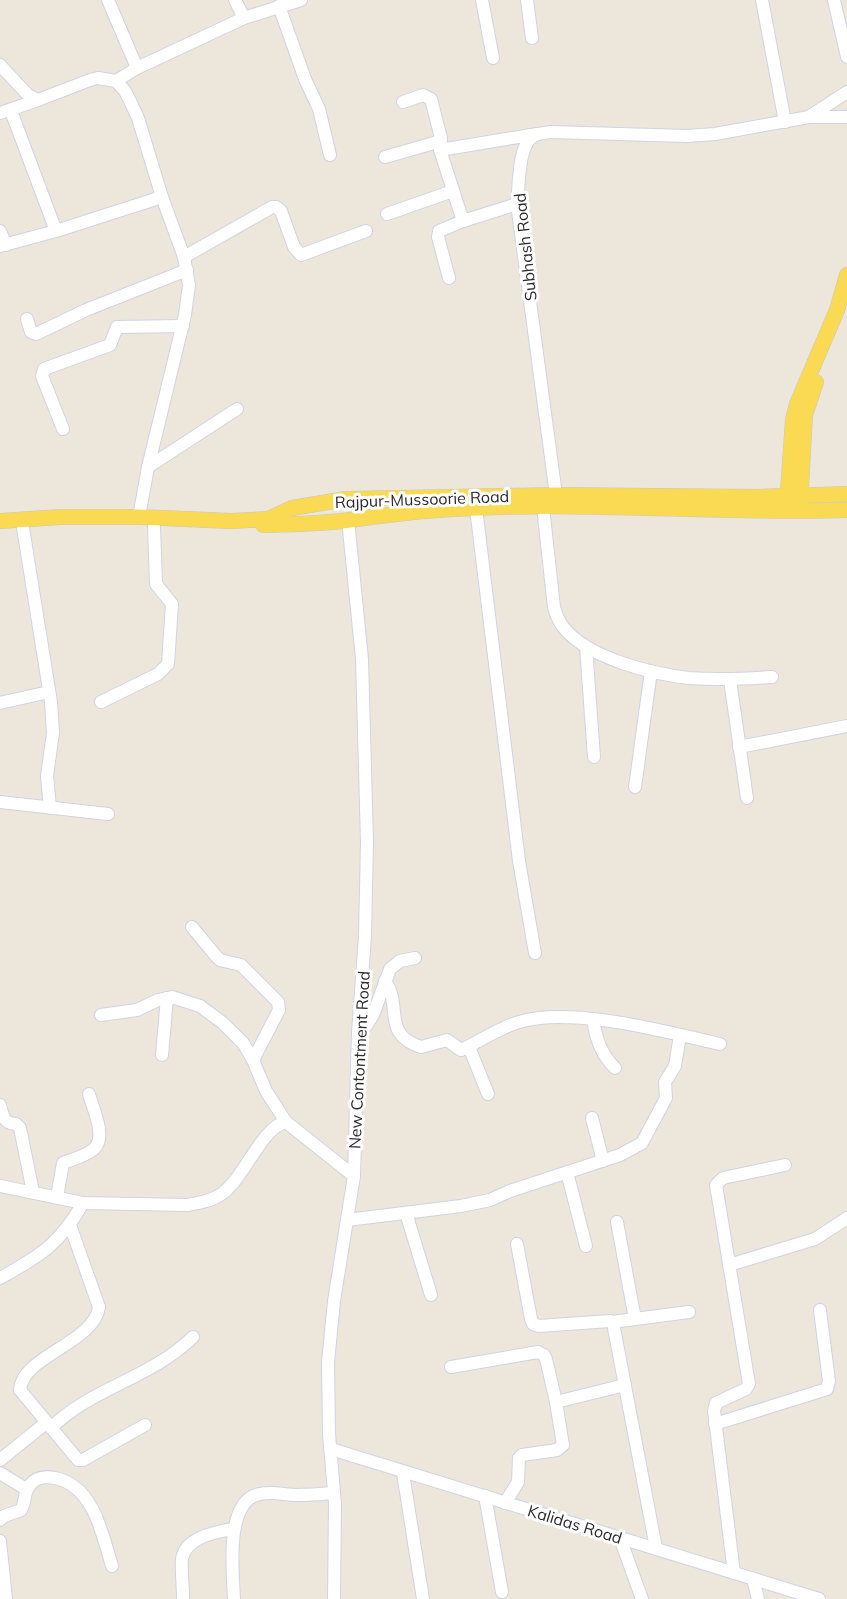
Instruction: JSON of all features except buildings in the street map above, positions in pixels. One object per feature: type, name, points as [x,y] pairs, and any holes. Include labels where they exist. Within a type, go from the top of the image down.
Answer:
[{"type":"main road","points":[[794,504],[792,430],[797,404],[837,310],[847,275]]},
{"type":"main road","points":[[794,504],[805,415],[814,386],[847,311]]},
{"type":"main road","name":"Rajpur-Mussoorie Road","points":[[0,531],[67,525],[240,526],[346,520],[476,508],[794,504],[847,494]]},
{"type":"main road","name":"Rajpur-Mussoorie Road","points":[[0,521],[60,517],[139,517],[231,521],[268,519],[292,508],[344,500],[556,495],[794,504],[847,510]]},
{"type":"main road","points":[[344,500],[357,504],[359,511],[346,520],[333,514],[332,509],[344,500]]},
{"type":"street","points":[[108,0],[137,68]]},
{"type":"street","points":[[235,0],[244,18]]},
{"type":"street","points":[[116,81],[137,68],[244,18],[301,0]]},
{"type":"street","points":[[482,0],[493,58]]},
{"type":"street","points":[[527,0],[532,38]]},
{"type":"street","points":[[762,0],[785,122]]},
{"type":"street","points":[[834,0],[847,57]]},
{"type":"street","points":[[279,6],[305,79],[319,109],[330,156]]},
{"type":"street","points":[[0,65],[28,95],[38,100]]},
{"type":"street","points":[[56,231],[5,112],[90,80],[98,78],[116,81],[125,91],[138,118],[162,197],[184,257],[189,285],[183,326],[148,466],[139,517]]},
{"type":"street","points":[[809,117],[847,92]]},
{"type":"street","points":[[403,102],[423,95],[431,99],[453,191],[463,221]]},
{"type":"street","points":[[385,157],[441,145],[551,132],[687,136],[715,134],[809,117],[847,117]]},
{"type":"street","name":"Subhash Road","points":[[542,133],[531,138],[525,147],[520,169],[517,204],[556,495]]},
{"type":"street","points":[[387,214],[453,191]]},
{"type":"street","points":[[0,231],[3,245],[56,231],[162,197]]},
{"type":"street","points":[[449,278],[438,234],[442,228],[517,204]]},
{"type":"street","points":[[184,257],[272,207],[281,211],[294,247],[301,255],[366,231]]},
{"type":"street","points":[[27,320],[31,332],[36,334],[104,302],[187,270]]},
{"type":"street","points":[[63,429],[42,376],[44,369],[110,345],[117,327],[183,326]]},
{"type":"street","points":[[148,466],[237,409]]},
{"type":"street","points":[[543,507],[554,607],[564,628],[586,647],[617,661],[687,678],[730,680],[772,677]]},
{"type":"street","points":[[476,508],[519,861],[535,953]]},
{"type":"street","points":[[349,541],[358,526],[372,516]]},
{"type":"street","name":"New Contontment Road","points":[[334,1599],[334,1493],[328,1425],[328,1362],[333,1311],[354,1176],[367,842],[362,659],[346,520]]},
{"type":"street","points":[[101,702],[158,674],[168,664],[172,604],[157,586],[154,527]]},
{"type":"street","points":[[22,528],[49,692],[53,733],[47,776],[50,808]]},
{"type":"street","points":[[586,647],[594,757]]},
{"type":"street","points":[[635,787],[651,671]]},
{"type":"street","points":[[730,680],[747,798]]},
{"type":"street","points":[[0,703],[49,692]]},
{"type":"street","points":[[739,747],[847,726]]},
{"type":"street","points":[[0,802],[108,814]]},
{"type":"street","points":[[192,927],[220,960],[241,965],[279,1002],[279,1010],[253,1060]]},
{"type":"street","points":[[358,1033],[374,1015],[385,981],[395,963],[415,958]]},
{"type":"street","points":[[385,981],[393,996],[394,1021],[401,1036],[421,1047],[449,1040],[464,1048],[488,1094]]},
{"type":"street","points":[[162,1055],[167,998]]},
{"type":"street","points":[[101,1015],[137,1010],[167,998],[182,999],[208,1011],[236,1035],[253,1060],[266,1091],[286,1122],[354,1176]]},
{"type":"street","points":[[464,1048],[498,1030],[527,1020],[555,1017],[622,1023],[720,1044]]},
{"type":"street","points":[[593,1019],[602,1052],[615,1068]]},
{"type":"street","points":[[347,1220],[490,1200],[510,1191],[620,1155],[642,1143],[666,1098],[665,1082],[675,1066],[680,1035]]},
{"type":"street","points":[[57,1197],[63,1163],[93,1149],[98,1144],[99,1131],[89,1094]]},
{"type":"street","points":[[0,1105],[4,1120],[20,1128],[33,1192]]},
{"type":"street","points":[[592,1119],[603,1161]]},
{"type":"street","points":[[0,1186],[83,1203],[188,1204],[222,1194],[230,1187],[268,1134],[280,1123],[286,1122]]},
{"type":"street","points":[[734,1573],[714,1411],[716,1403],[746,1389],[749,1384],[716,1190],[717,1183],[723,1178],[785,1165]]},
{"type":"street","points":[[567,1172],[586,1245]]},
{"type":"street","points":[[0,1278],[42,1254],[70,1225],[83,1203]]},
{"type":"street","points":[[406,1213],[431,1295]]},
{"type":"street","points":[[729,1265],[815,1239],[847,1218]]},
{"type":"street","points":[[617,1222],[635,1319]]},
{"type":"street","points":[[70,1225],[99,1307],[98,1315],[89,1328],[52,1353],[28,1373],[20,1386],[23,1395],[81,1461],[145,1425]]},
{"type":"street","points":[[517,1244],[533,1324],[539,1326],[612,1322],[689,1312]]},
{"type":"street","points":[[715,1424],[827,1389],[829,1381],[820,1310]]},
{"type":"street","points":[[612,1322],[656,1548]]},
{"type":"street","points":[[0,1460],[48,1425],[164,1361],[193,1337]]},
{"type":"street","points":[[451,1367],[541,1353],[546,1359],[563,1445],[557,1450],[522,1455],[519,1458],[518,1482],[505,1503]]},
{"type":"street","points":[[556,1402],[625,1385]]},
{"type":"street","name":"Kalidas Road","points":[[331,1449],[819,1599]]},
{"type":"street","points":[[0,1473],[26,1489]]},
{"type":"street","points":[[403,1473],[423,1599]]},
{"type":"street","points":[[0,1520],[4,1516],[21,1510],[26,1489],[35,1480],[43,1477],[64,1481],[78,1490],[93,1507],[112,1566]]},
{"type":"street","points":[[234,1599],[233,1529],[245,1504],[260,1494],[334,1493]]},
{"type":"street","points":[[485,1496],[502,1592]]},
{"type":"street","points":[[183,1598],[182,1559],[186,1551],[203,1536],[233,1529]]},
{"type":"street","points":[[620,1538],[642,1599]]},
{"type":"street","points":[[0,1541],[6,1599]]},
{"type":"street","points":[[753,1580],[758,1599]]}]
